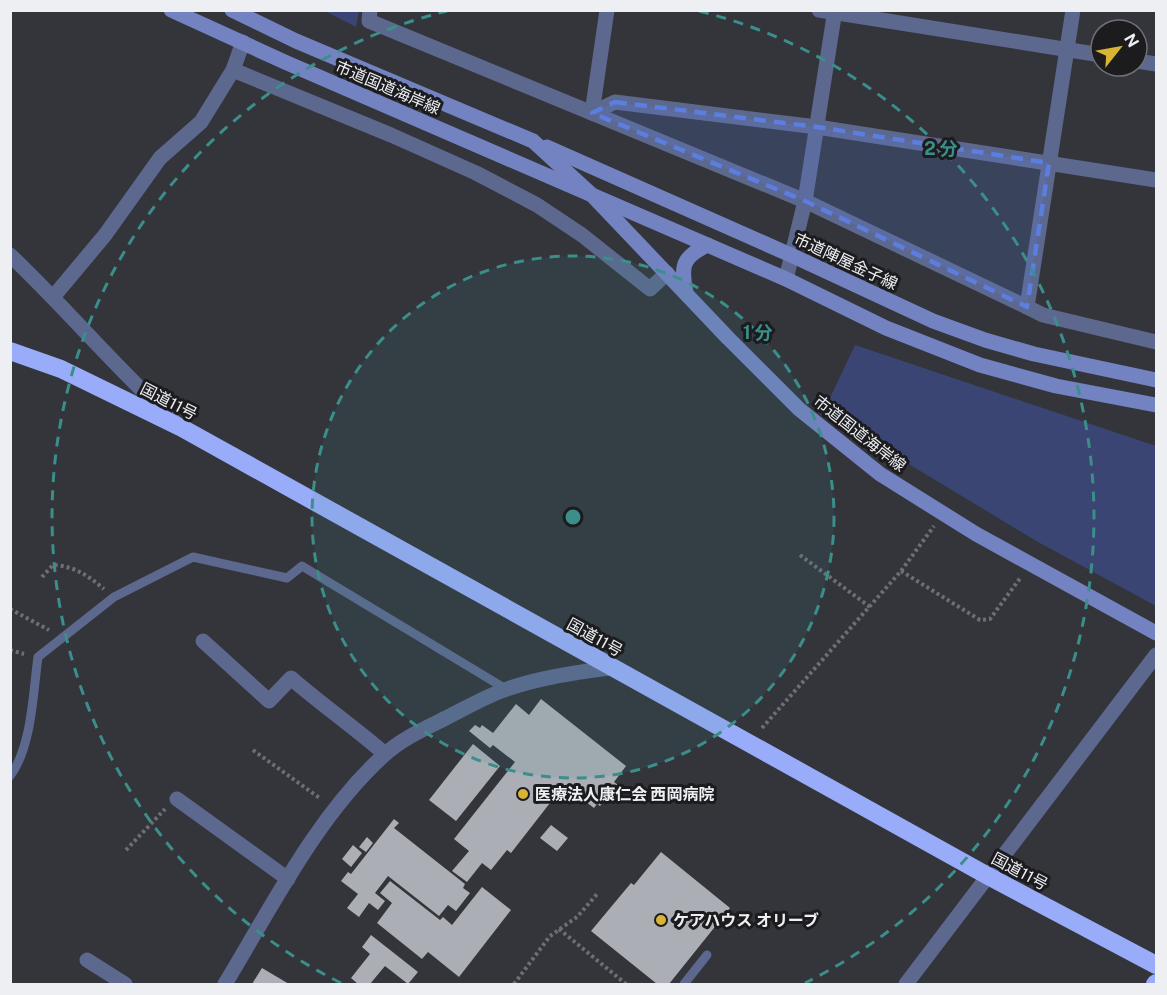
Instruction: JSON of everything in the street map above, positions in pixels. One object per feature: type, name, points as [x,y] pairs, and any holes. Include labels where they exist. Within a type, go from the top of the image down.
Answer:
[{"type":"highway","name":"国道11号","points":[[10,351],[61,369],[182,428],[610,668],[988,876],[1156,965]]},
{"type":"street","name":"市道国道海岸線","points":[[171,10],[287,63],[592,195]]},
{"type":"street","name":"市道国道海岸線","points":[[232,10],[252,15],[296,41],[533,141],[592,195],[799,409],[880,474],[1031,564],[1156,633]]},
{"type":"street","points":[[370,10],[369,21],[806,201],[1043,315],[1156,342]]},
{"type":"street","points":[[592,112],[607,10]]},
{"type":"street","points":[[819,10],[1089,53]]},
{"type":"street","points":[[1027,307],[1073,10]]},
{"type":"street","points":[[786,279],[806,201],[835,12]]},
{"type":"street","points":[[54,296],[105,235],[159,158],[201,122],[233,70],[252,15]]},
{"type":"street","points":[[233,70],[392,135],[537,205],[582,235],[650,289],[667,273]]},
{"type":"street","points":[[592,112],[615,102],[817,127],[1156,180]]},
{"type":"street","name":"市道陣屋金子線","points":[[533,141],[793,256],[933,321],[985,340],[1034,354],[1156,380]]},
{"type":"street","points":[[592,195],[786,279],[886,328],[980,365],[1056,386],[1156,405]]},
{"type":"street","points":[[686,293],[682,270],[686,260],[695,250],[708,245]]},
{"type":"street","points":[[10,255],[54,296],[146,395],[182,428]]},
{"type":"street","points":[[203,641],[269,701],[291,678],[385,754]]},
{"type":"street","points":[[906,984],[1156,655]]},
{"type":"street","points":[[225,984],[334,808],[385,754],[416,733],[506,689],[549,676],[610,668]]},
{"type":"street","points":[[177,799],[288,879]]},
{"type":"street","points":[[87,960],[125,984]]},
{"type":"lane","points":[[10,776],[21,755],[27,732],[38,657],[114,597],[193,557],[287,578],[302,566],[506,689]]},
{"type":"lane","points":[[684,984],[707,955]]},
{"type":"path","points":[[748,744],[901,571],[943,513]]},
{"type":"path","points":[[800,555],[870,607]]},
{"type":"path","points":[[901,571],[980,620],[990,619],[1031,564]]},
{"type":"path","points":[[42,578],[53,566],[64,566],[85,573],[114,597]]},
{"type":"path","points":[[10,609],[47,628],[59,640]]},
{"type":"path","points":[[253,750],[334,808]]},
{"type":"path","points":[[126,850],[157,815],[177,799]]},
{"type":"path","points":[[514,984],[550,936],[577,917],[598,893]]},
{"type":"path","points":[[559,929],[626,984]]},
{"type":"highlighted area","points":[[615,102],[817,127],[1049,163],[1027,307],[805,201],[592,113]]},
{"type":"shaded area","points":[[325,11],[359,11],[356,27]]},
{"type":"shaded area","points":[[855,345],[1156,446],[1156,606],[1038,542],[912,466],[828,402]]},
{"type":"building","name":"医療法人康仁会 西岡病院","points":[[541,699],[626,766],[614,782],[618,785],[600,806],[597,804],[594,808],[564,785],[511,853],[507,850],[491,870],[482,863],[467,882],[452,871],[469,851],[454,839],[515,762],[493,745],[490,748],[469,731],[475,725],[480,728],[482,725],[493,733],[516,704],[529,715]]},
{"type":"building","points":[[473,744],[500,766],[456,821],[429,800]]},
{"type":"building","points":[[394,819],[399,823],[394,828],[465,884],[463,888],[470,893],[456,911],[448,905],[439,916],[388,876],[375,893],[385,901],[378,910],[369,903],[359,917],[347,908],[358,894],[341,881],[348,872],[351,874]]},
{"type":"building","points":[[551,825],[568,838],[557,851],[540,838]]},
{"type":"building","points":[[367,837],[373,843],[366,852],[359,847]]},
{"type":"building","points":[[353,845],[362,853],[351,867],[342,859]]},
{"type":"building","name":"ケアハウス オリーブ","points":[[661,852],[730,908],[669,984],[657,984],[591,931],[631,883],[634,885]]},
{"type":"building","points":[[390,881],[440,920],[443,917],[452,925],[482,887],[511,910],[459,977],[428,952],[422,959],[377,923],[392,903],[380,893]]},
{"type":"building","points":[[371,935],[418,972],[408,984],[385,966],[370,984],[358,984],[351,978],[370,954],[362,947]]},
{"type":"building","points":[[262,968],[289,984],[252,984]]},
{"type":"place","name":"医療法人康仁会 西岡病院","points":[[523,794]]},
{"type":"place","name":"ケアハウス オリーブ","points":[[661,920]]}]
